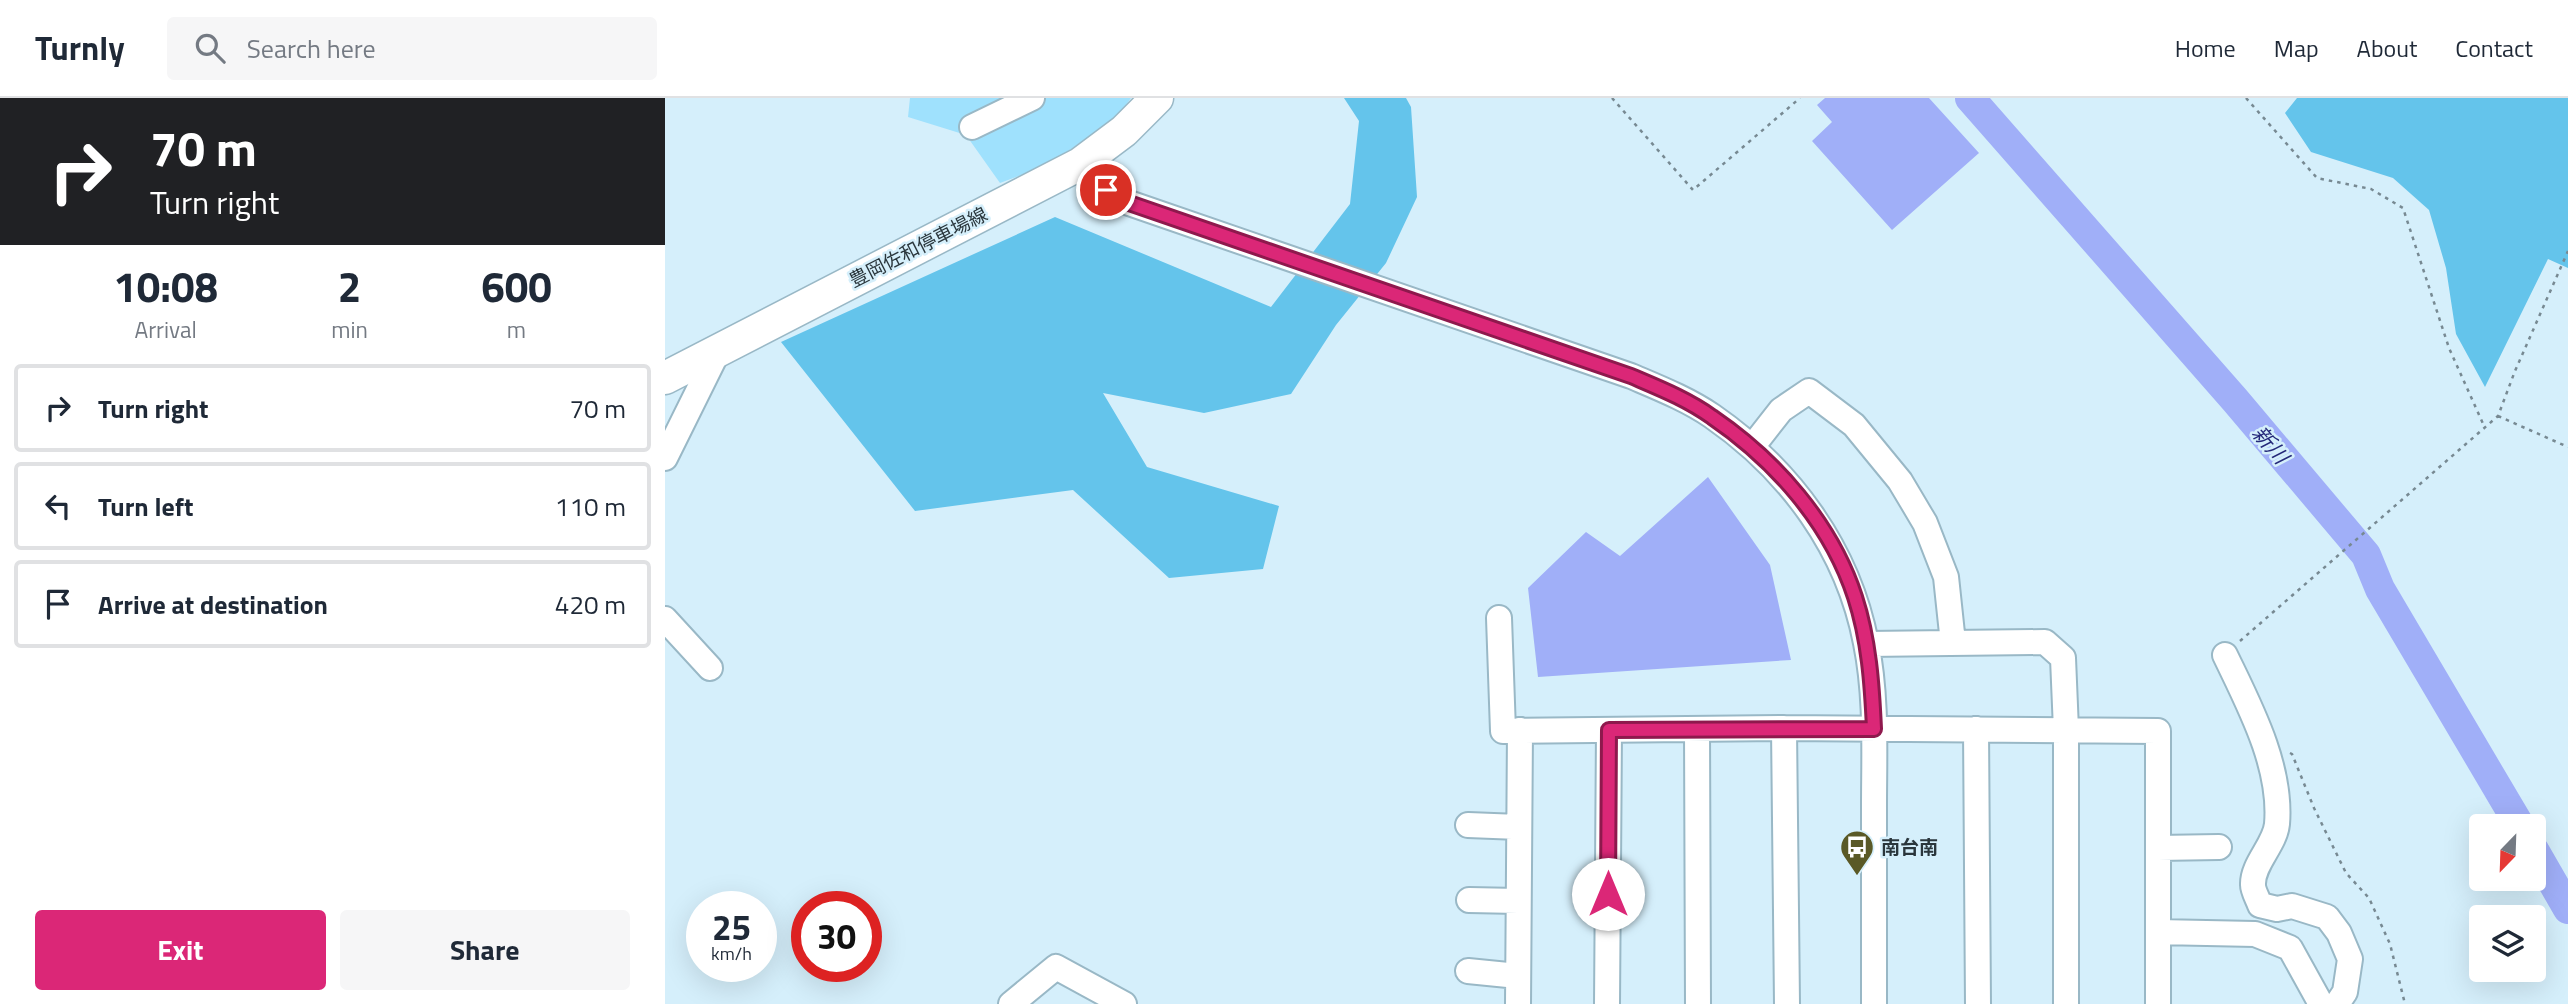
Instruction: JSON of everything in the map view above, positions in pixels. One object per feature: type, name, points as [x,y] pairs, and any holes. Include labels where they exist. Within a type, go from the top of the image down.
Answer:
[{"type":"main road","name":"豊岡佐和停車場線","points":[[665,378],[1080,164],[1124,131],[1157,98]]},
{"type":"street","points":[[972,127],[1032,98]]},
{"type":"street","points":[[1080,164],[1106,190],[1129,203],[1631,376],[1670,393],[1710,415],[1752,447],[1785,479],[1838,555],[1855,597],[1867,644],[1874,729],[1874,1004]]},
{"type":"street","points":[[665,458],[719,349]]},
{"type":"street","points":[[1752,447],[1781,410],[1809,391],[1854,425],[1900,481],[1925,523],[1946,577],[1953,643]]},
{"type":"street","points":[[1499,618],[1503,730],[1784,728],[2158,731],[2158,1004]]},
{"type":"street","points":[[665,620],[709,668]]},
{"type":"street","points":[[1867,644],[2045,642],[2063,658],[2066,730],[2066,1004]]},
{"type":"street","points":[[2225,654],[2260,728],[2275,786],[2277,826],[2255,874],[2253,886],[2260,905],[2277,909],[2292,906],[2327,918],[2339,933],[2350,959],[2345,992],[2337,1004]]},
{"type":"street","points":[[1784,728],[1787,1004]]},
{"type":"street","points":[[1697,729],[1698,1004]]},
{"type":"street","points":[[1976,729],[1978,1004]]},
{"type":"street","points":[[1518,1004],[1520,730]]},
{"type":"street","points":[[1607,1004],[1609,730]]},
{"type":"street","points":[[1468,825],[1519,827]]},
{"type":"street","points":[[2158,848],[2219,847]]},
{"type":"street","points":[[1469,900],[1518,901]]},
{"type":"street","points":[[2158,932],[2255,934],[2290,948],[2321,1004]]},
{"type":"street","points":[[1011,1004],[1056,967],[1124,1004]]},
{"type":"street","points":[[1468,971],[1518,976]]},
{"type":"path","points":[[1612,98],[1693,190],[1800,98]]},
{"type":"path","points":[[2246,98],[2317,178],[2371,189],[2403,208],[2449,348],[2485,428]]},
{"type":"path","points":[[2225,654],[2498,416],[2568,251]]},
{"type":"path","points":[[2498,416],[2568,447]]},
{"type":"path","points":[[2264,743],[2292,754],[2314,808],[2346,873],[2369,898],[2375,910],[2390,944],[2405,1004]]},
{"type":"shaded area","points":[[910,98],[1131,98],[1118,116],[1050,164],[1000,183],[966,135],[908,117]]},
{"type":"shaded area","points":[[1344,98],[1406,98],[1411,107],[1417,197],[1386,263],[1336,325],[1291,394],[1204,413],[1103,393],[1147,467],[1279,506],[1263,569],[1169,578],[1073,490],[915,511],[781,342],[1055,217],[1271,307],[1350,204],[1359,121]]},
{"type":"shaded area","points":[[1825,98],[1929,98],[1979,153],[1892,230],[1812,141],[1832,122],[1817,105]]},
{"type":"shaded area","points":[[2297,98],[2568,98],[2568,268],[2548,259],[2485,387],[2456,334],[2446,268],[2429,210],[2393,178],[2311,152],[2285,113]]},
{"type":"shaded area","points":[[1708,477],[1770,565],[1791,660],[1538,677],[1528,588],[1586,532],[1620,556]]},
{"type":"waterway","name":"新川","points":[[1970,98],[2235,400],[2366,555],[2380,589],[2513,814]]},
{"type":"waterway","name":"新川","points":[[2546,871],[2568,909]]},
{"type":"place","name":"南台南","points":[[1857,877]]},
{"type":"route","points":[[1106,190],[1129,203],[1631,376],[1670,393],[1710,415],[1750,445],[1785,479],[1816,520],[1838,555],[1855,597],[1867,644],[1874,729],[1609,730],[1608,894]]}]
